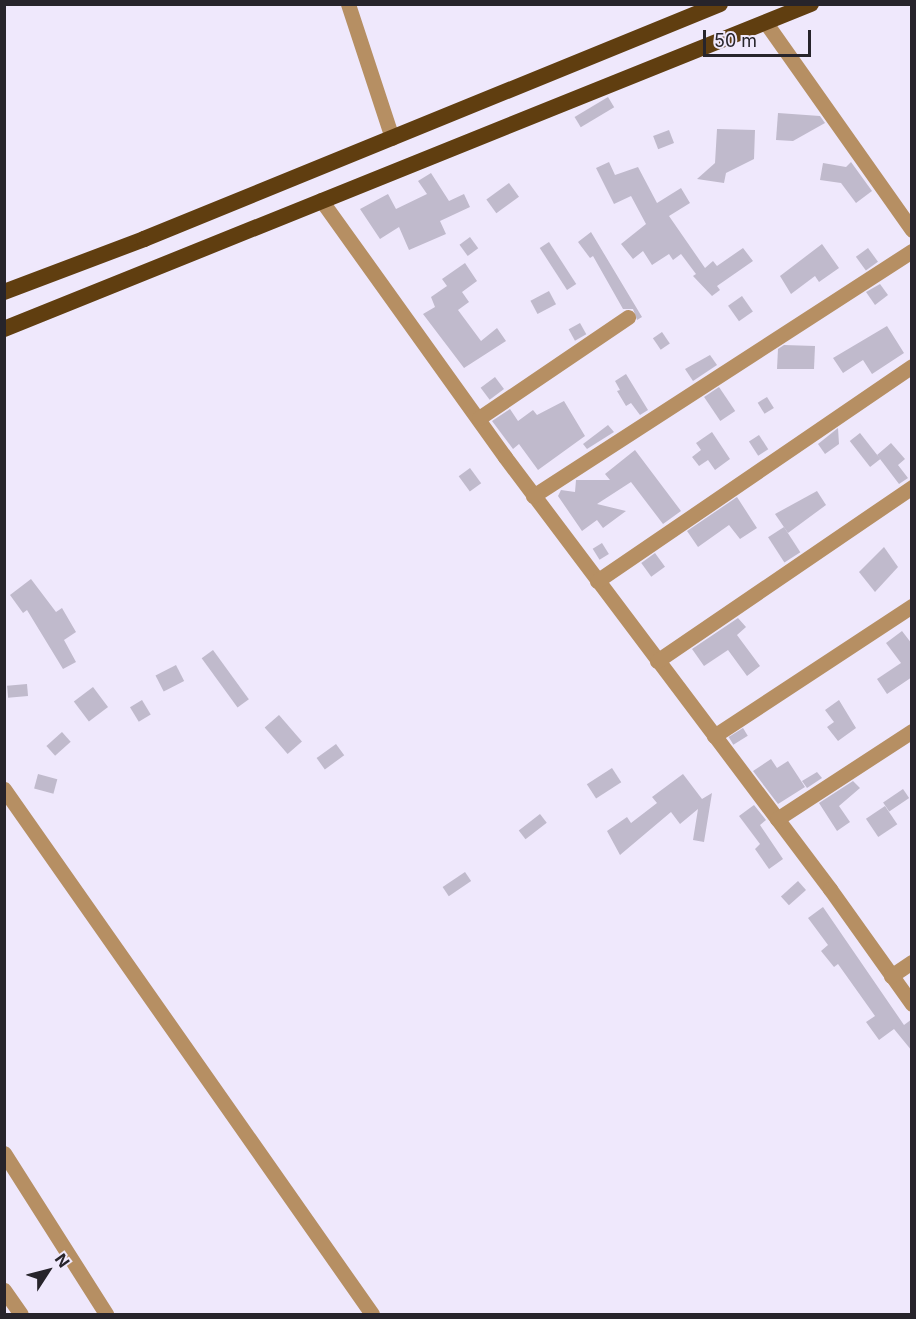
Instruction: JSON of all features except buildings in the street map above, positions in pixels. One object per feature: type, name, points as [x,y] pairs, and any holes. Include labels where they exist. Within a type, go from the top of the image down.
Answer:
[{"type":"highway","points":[[4,292],[392,138],[720,4]]},
{"type":"highway","points":[[4,329],[811,4]]},
{"type":"street","points":[[348,4],[392,138]]},
{"type":"street","points":[[766,23],[910,226]]},
{"type":"street","points":[[321,200],[533,496],[777,819],[912,1004]]},
{"type":"street","points":[[533,496],[912,251]]},
{"type":"street","points":[[479,418],[628,318]]},
{"type":"street","points":[[597,582],[912,366]]},
{"type":"street","points":[[657,661],[912,487]]},
{"type":"street","points":[[714,736],[912,606]]},
{"type":"street","points":[[777,819],[912,730]]},
{"type":"street","points":[[4,789],[372,1314]]},
{"type":"street","points":[[891,976],[912,962]]},
{"type":"street","points":[[4,1153],[106,1314]]},
{"type":"street","points":[[4,1290],[21,1314]]}]
